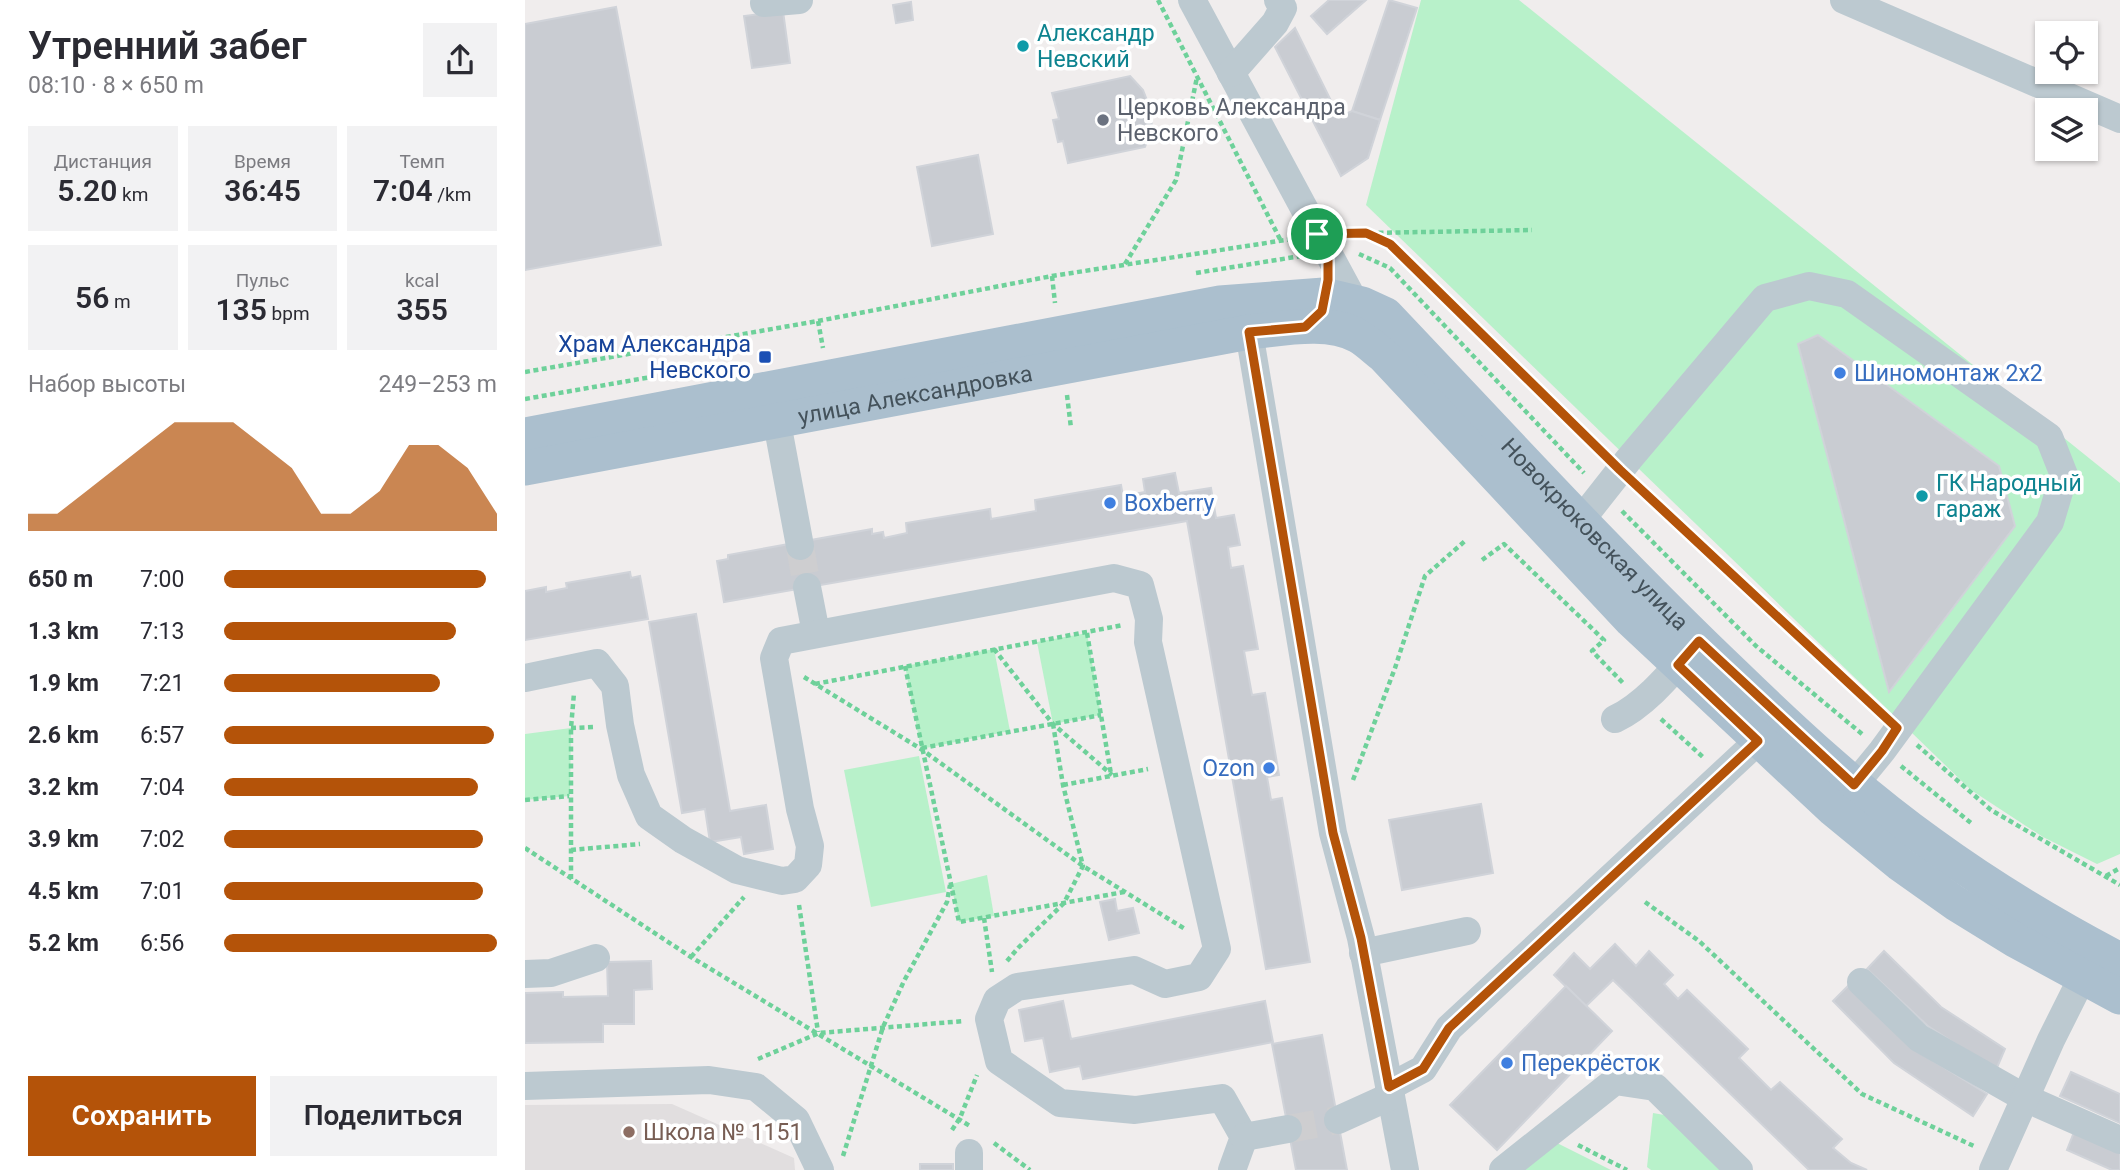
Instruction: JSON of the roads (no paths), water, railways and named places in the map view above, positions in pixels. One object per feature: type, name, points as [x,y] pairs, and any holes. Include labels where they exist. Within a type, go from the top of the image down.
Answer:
[{"type":"main road","name":"Новокрюковская улица","points":[[1058,333],[1220,303],[1280,297],[1339,298],[1386,315],[1581,520],[1758,741],[1833,809],[1900,864],[1955,903],[2015,940],[2100,962]]},
{"type":"main road","name":"Новокрюковская улица","points":[[1305,327],[1329,328],[1357,335],[1384,356],[1631,620],[1688,653],[1952,859],[2100,962],[2120,997]]},
{"type":"main road","name":"улица Александровка","points":[[525,435],[774,404],[1249,332],[1305,327]]},
{"type":"main road","name":"улица Александровка","points":[[525,468],[1058,333]]},
{"type":"street","points":[[764,3],[799,0]]},
{"type":"street","points":[[1192,0],[1322,243],[1339,298],[1384,356]]},
{"type":"street","points":[[1231,73],[1275,23],[1283,8],[1278,0]]},
{"type":"street","points":[[1844,0],[2120,119]]},
{"type":"street","points":[[1280,297],[1304,288],[1322,243]]},
{"type":"street","points":[[1322,243],[1386,315]]},
{"type":"street","points":[[1581,520],[1765,298],[1809,286],[1847,294],[2049,438],[2064,475],[2050,522],[1882,751],[1854,785]]},
{"type":"street","points":[[1305,327],[1339,298]]},
{"type":"street","points":[[1249,332],[1333,833],[1363,953],[1390,1092],[1408,1167]]},
{"type":"street","points":[[774,404],[800,546]]},
{"type":"street","points":[[525,678],[597,663],[615,686],[631,775],[649,816],[683,840],[737,870],[782,881],[795,879],[808,865],[810,846],[800,809],[774,658],[781,641],[1114,578],[1140,585],[1149,619],[1148,642],[1217,949],[1199,977],[1165,984],[1134,970],[1017,987],[997,1000],[989,1019],[999,1061],[1060,1103],[1135,1110],[1222,1098],[1244,1137],[1232,1170]]},
{"type":"street","points":[[807,587],[816,634]]},
{"type":"street","points":[[1615,719],[1626,714],[1641,701],[1688,653]]},
{"type":"street","points":[[1338,1120],[1390,1092],[1423,1069],[1449,1028],[1758,741]]},
{"type":"street","points":[[1363,953],[1467,930]]},
{"type":"street","points":[[525,974],[551,973],[596,958]]},
{"type":"street","points":[[1996,1164],[2025,1098],[2100,962]]},
{"type":"street","points":[[1861,982],[1919,1038],[2025,1098],[2120,1140]]},
{"type":"street","points":[[525,1086],[709,1080],[755,1087],[796,1120],[831,1163]]},
{"type":"street","points":[[1503,1170],[1615,1081],[1655,1087],[1739,1170]]},
{"type":"street","points":[[1244,1137],[1288,1129]]},
{"type":"tunnel","points":[[800,546],[807,587]]},
{"type":"tunnel","points":[[1288,1129],[1338,1120]]},
{"type":"place","name":"Александр Невский","points":[[1023,46]]},
{"type":"place","name":"Церковь Александра Невского","points":[[1103,120]]},
{"type":"place","name":"Храм Александра Невского","points":[[765,357]]},
{"type":"place","name":"Шиномонтаж 2x2","points":[[1840,373]]},
{"type":"place","name":"ГК Народный гараж","points":[[1922,496]]},
{"type":"place","name":"Boxberry","points":[[1110,503]]},
{"type":"place","name":"Ozon","points":[[1269,768]]},
{"type":"place","name":"Перекрёсток","points":[[1507,1063]]},
{"type":"place","name":"Школа № 1151","points":[[629,1132]]}]
